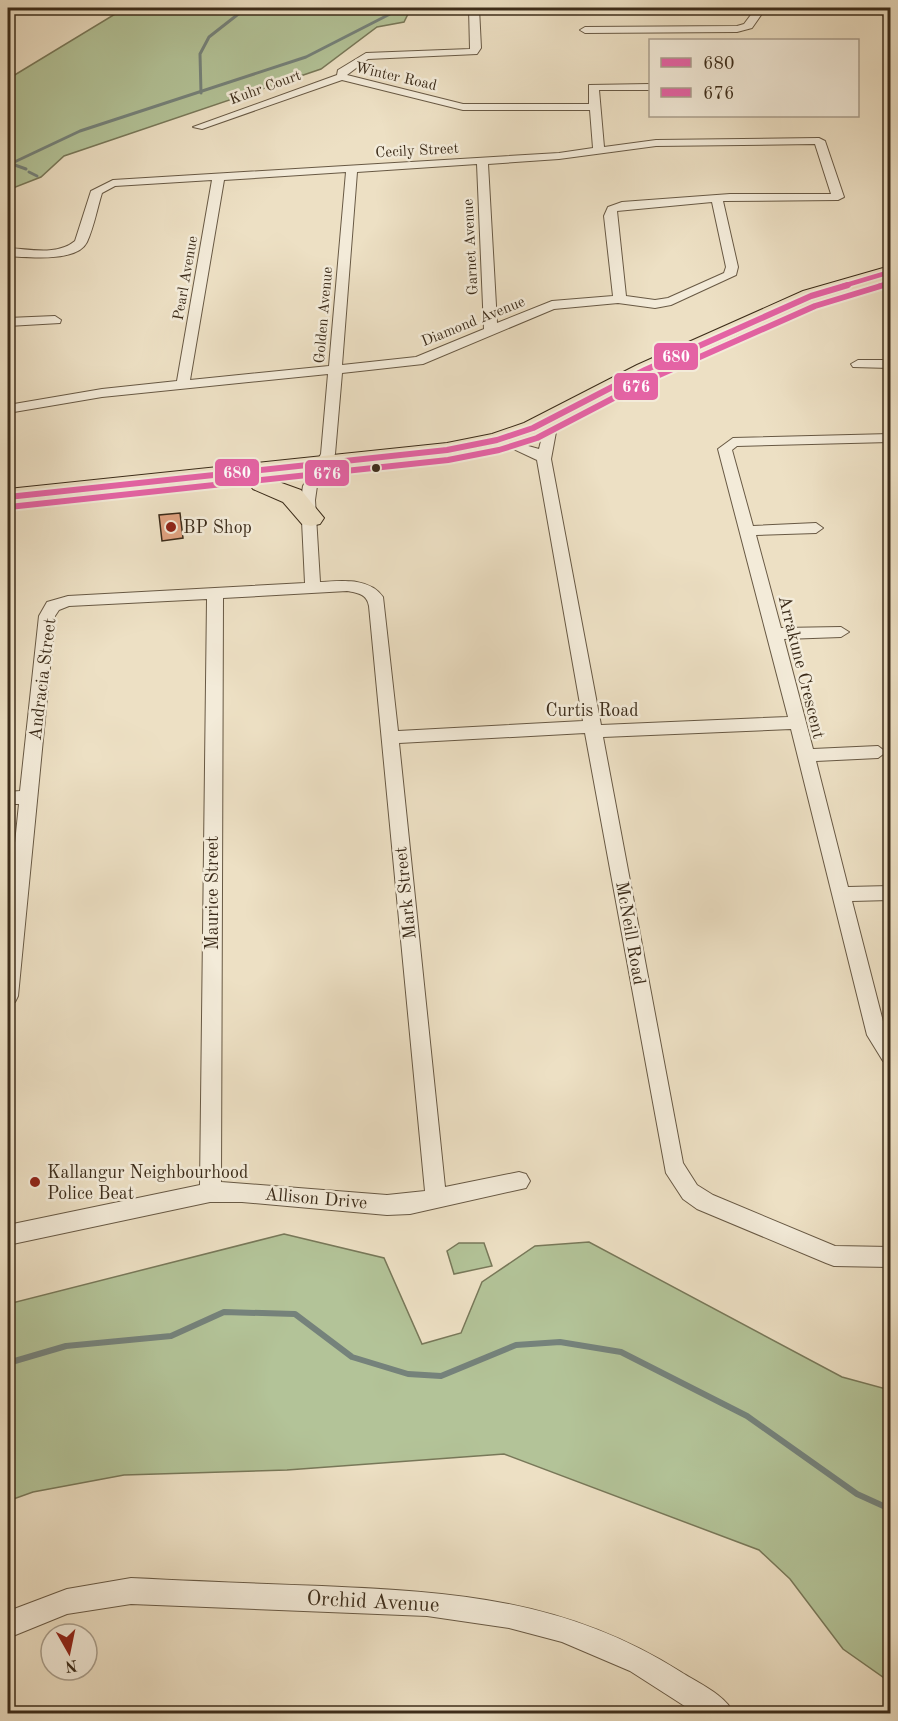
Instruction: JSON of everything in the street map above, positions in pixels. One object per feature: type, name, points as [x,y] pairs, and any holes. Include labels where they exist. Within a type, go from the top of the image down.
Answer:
[{"type":"highway","points":[[8,508],[262,484],[318,471],[447,450],[516,435],[547,422],[645,370],[811,296],[891,272]]},
{"type":"highway","points":[[8,497],[456,461],[514,446],[549,432],[669,370],[812,309],[891,285]]},
{"type":"highway","points":[[262,484],[292,496],[311,518]]},
{"type":"street","name":"Winter Road","points":[[474,8],[476,48],[473,52],[366,56],[342,72],[342,77],[463,107],[594,107]]},
{"type":"street","points":[[585,30],[742,28],[762,8]]},
{"type":"street","points":[[887,8],[891,16]]},
{"type":"street","name":"Kuhr Court","points":[[198,126],[277,103],[327,80],[342,77]]},
{"type":"street","points":[[599,150],[593,87],[649,87]]},
{"type":"street","name":"Cecily Street","points":[[8,252],[61,252],[74,249],[81,243],[95,195],[106,185],[219,176],[483,161],[683,141],[819,141],[838,197],[717,198]]},
{"type":"street","name":"Garnet Avenue","points":[[483,161],[491,332]]},
{"type":"street","name":"Golden Avenue","points":[[313,588],[309,500],[318,471],[328,453],[352,169]]},
{"type":"street","name":"Pearl Avenue","points":[[183,384],[219,176]]},
{"type":"street","points":[[618,299],[621,293],[610,216],[612,209],[622,206],[717,198]]},
{"type":"street","name":"Diamond Avenue","points":[[8,409],[102,393],[418,361],[552,305],[618,299],[655,304],[671,301],[730,275],[732,267],[717,198]]},
{"type":"street","points":[[8,321],[55,321]]},
{"type":"street","points":[[858,364],[891,364]]},
{"type":"street","name":"McNeill Road","points":[[549,432],[544,459],[669,1152],[680,1179],[705,1202],[810,1249],[834,1256],[891,1257]]},
{"type":"street","name":"Arrakune Crescent","points":[[891,438],[733,442],[725,449],[775,634],[804,756],[877,1035],[891,1055]]},
{"type":"street","points":[[514,446],[532,451],[544,459]]},
{"type":"street","points":[[746,531],[816,528]]},
{"type":"street","name":"Andracia Street","points":[[8,996],[47,616],[53,606],[68,601],[347,586],[367,590]]},
{"type":"street","name":"Mark Street","points":[[367,590],[375,597],[378,606],[389,738],[436,1199]]},
{"type":"street","name":"Maurice Street","points":[[210,1192],[214,594]]},
{"type":"street","points":[[775,634],[841,632]]},
{"type":"street","name":"Curtis Road","points":[[389,738],[577,727],[602,731],[796,723]]},
{"type":"street","points":[[804,756],[878,752]]},
{"type":"street","points":[[8,798],[27,797]]},
{"type":"street","points":[[840,894],[891,893]]},
{"type":"street","name":"Allison Drive","points":[[8,1235],[210,1192],[242,1192],[387,1205],[410,1204],[519,1181]]},
{"type":"street","name":"Orchid Avenue","points":[[8,1626],[33,1612],[62,1602],[95,1594],[131,1591],[427,1603],[468,1607],[534,1621],[587,1638],[637,1661],[721,1713]]},
{"type":"green space","points":[[125,8],[411,8],[404,22],[377,27],[321,69],[64,156],[41,177],[8,190],[8,79]]},
{"type":"green space","points":[[284,1234],[384,1258],[422,1344],[461,1333],[482,1282],[535,1246],[589,1242],[842,1377],[890,1390],[890,1682],[843,1649],[790,1579],[759,1550],[504,1454],[287,1470],[124,1475],[33,1492],[8,1501],[8,1304]]},
{"type":"green space","points":[[459,1243],[484,1243],[492,1266],[454,1274],[447,1251]]},
{"type":"building","name":"BP Shop","points":[[180,513],[183,538],[162,541],[159,515]]},
{"type":"waterway","points":[[201,91],[200,54],[209,37],[246,8]]},
{"type":"waterway","points":[[201,91],[306,57],[390,14],[392,8]]},
{"type":"waterway","points":[[8,165],[80,131],[201,91]]},
{"type":"waterway","points":[[12,164],[26,169]]},
{"type":"waterway","points":[[29,172],[37,176]]},
{"type":"waterway","points":[[8,1363],[66,1346],[171,1336],[224,1312],[295,1314],[352,1357],[408,1374],[441,1376],[516,1345],[560,1342],[621,1352],[747,1416],[857,1494],[890,1509]]},
{"type":"transit line","name":"680","points":[[8,497],[447,450],[497,440],[533,428],[645,370],[811,296],[890,272]]},
{"type":"transit line","name":"676","points":[[9,507],[448,460],[499,450],[537,438],[650,379],[815,306],[890,283]]},
{"type":"place","name":"BP Shop","points":[[171,527]]},
{"type":"place","name":"Kallangur Neighbourhood Police Beat","points":[[35,1182]]}]
